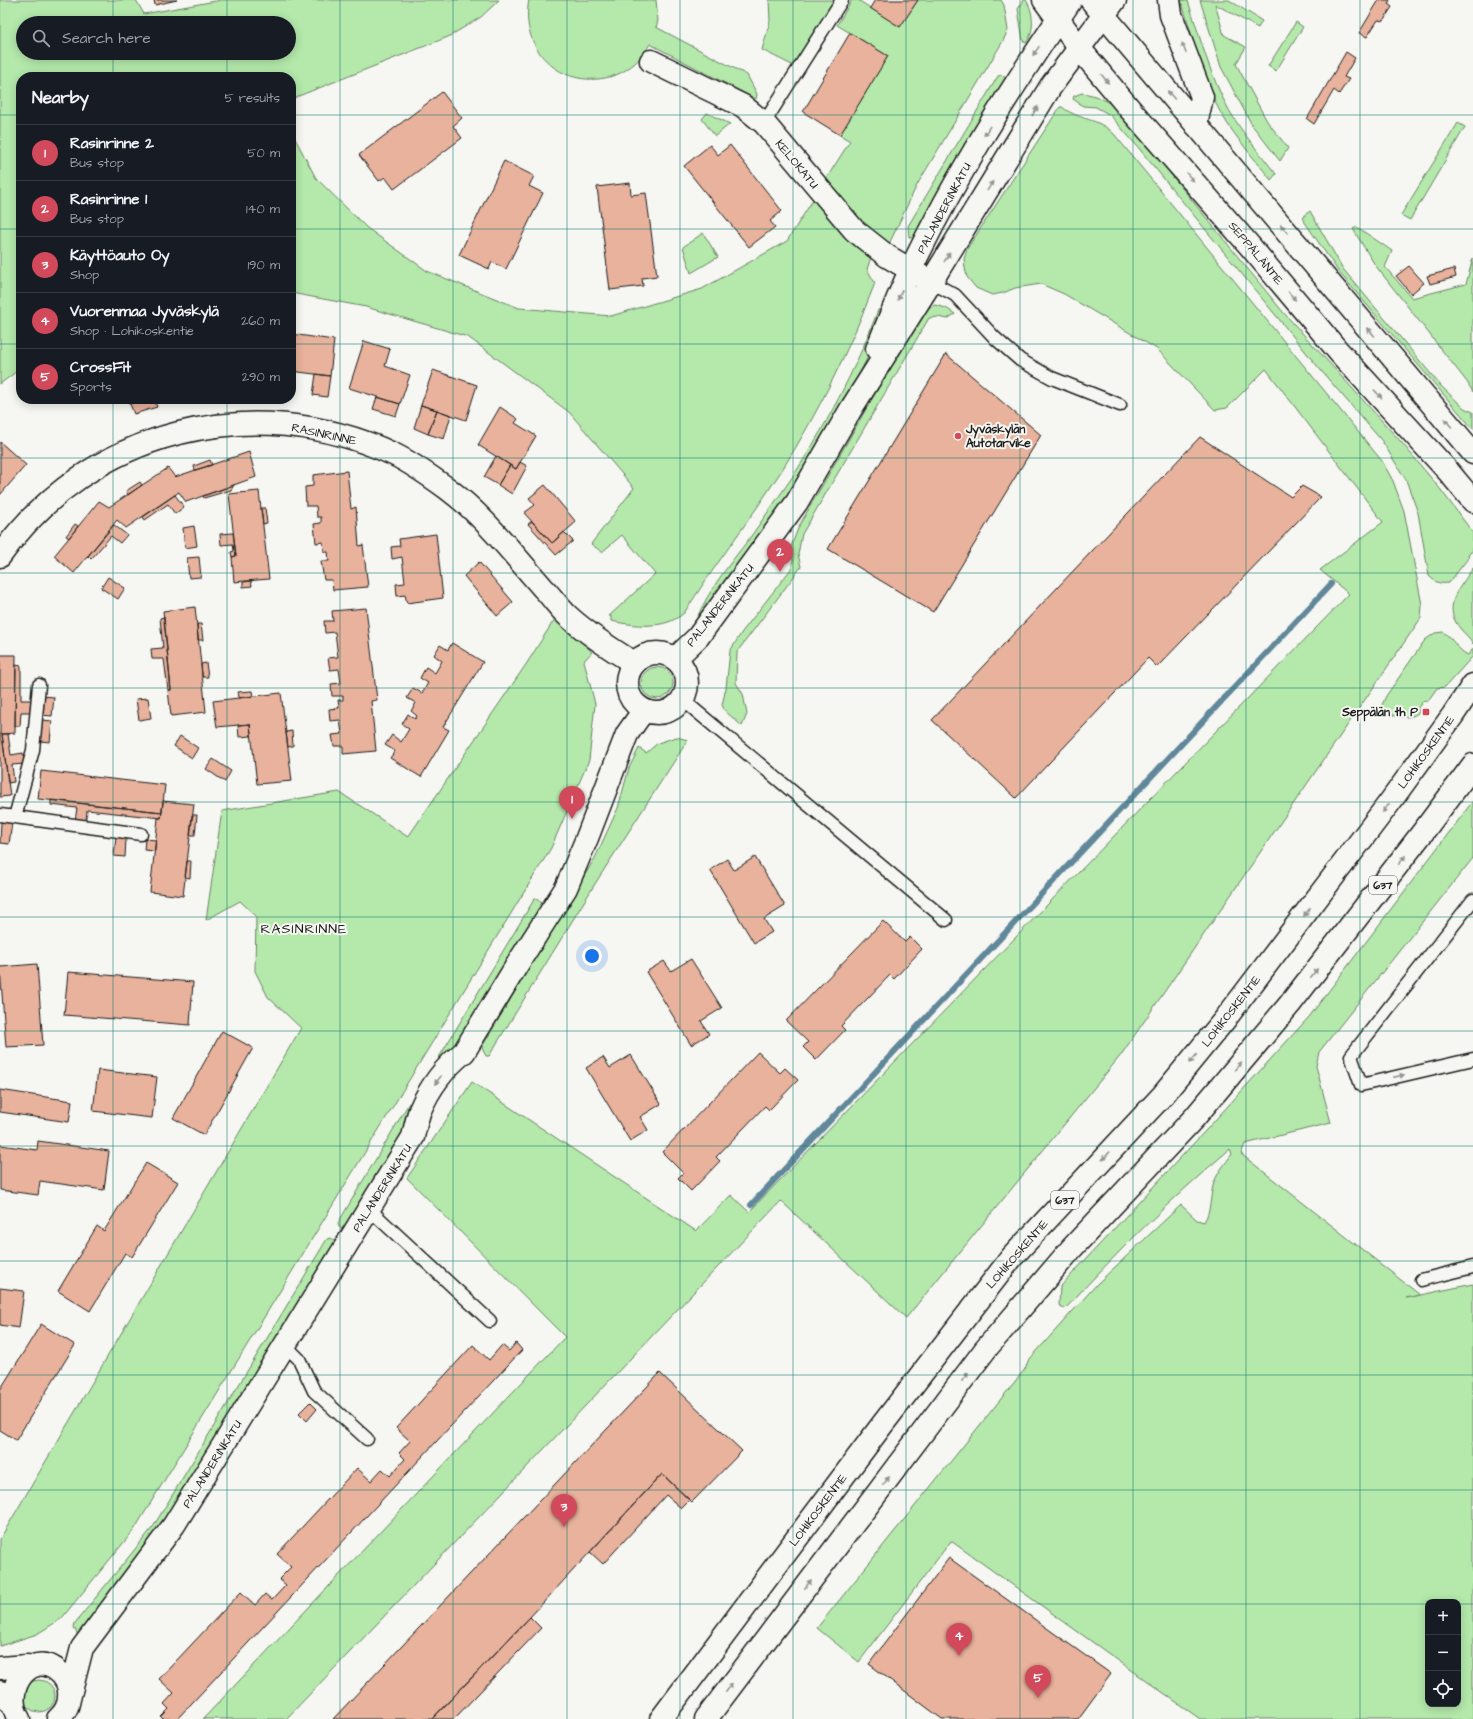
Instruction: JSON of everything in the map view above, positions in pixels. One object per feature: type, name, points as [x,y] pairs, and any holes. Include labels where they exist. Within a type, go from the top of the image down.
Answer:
[{"type":"street","name":"SEPPÄLÄNTIE","points":[[1044,0],[1080,49],[1129,108],[1249,245],[1339,352],[1448,471],[1473,501]]},
{"type":"street","name":"PALANDERINKATU","points":[[851,409],[910,270],[961,174],[1030,60],[1071,0]]},
{"type":"street","points":[[1169,0],[1172,15],[1202,97],[1196,125]]},
{"type":"street","name":"PALANDERINKATU","points":[[676,658],[698,637],[797,502],[851,409],[932,282],[1051,86],[1080,49],[1104,5]]},
{"type":"street","points":[[1104,5],[1196,125],[1473,453]]},
{"type":"street","name":"KELOKATU","points":[[651,61],[743,106],[764,124],[854,230],[887,256],[932,282]]},
{"type":"street","name":"RASINRINNE","points":[[0,556],[34,514],[60,491],[86,472],[110,458],[139,445],[168,435],[202,427],[228,424],[257,423],[314,429],[348,436],[394,454],[449,489],[480,516],[568,616],[602,644],[634,663]]},
{"type":"street","points":[[659,652],[676,658],[687,673],[687,692],[683,700],[675,708],[666,712],[655,713],[637,706],[631,698],[627,680],[629,671],[634,663],[645,655],[659,652]]},
{"type":"street","name":"LOHIKOSKENTIE","points":[[661,1719],[887,1419],[1012,1257],[1163,1095],[1226,1018],[1390,802],[1473,685]]},
{"type":"street","name":"PALANDERINKATU","points":[[58,1719],[66,1710],[82,1648],[174,1525],[284,1344],[413,1137],[420,1110],[433,1086],[451,1062],[464,1052],[566,888],[627,734],[644,710]]},
{"type":"street","name":"637","points":[[706,1719],[985,1350],[1072,1248],[1195,1117],[1290,1004],[1424,832],[1473,764]]},
{"type":"street","name":"PALANDERINKATU","points":[[34,1665],[60,1658],[82,1648]]},
{"type":"street","points":[[9,1707],[10,1684],[15,1676],[34,1665]]},
{"type":"street","points":[[0,1668],[34,1665],[50,1667],[59,1672],[65,1680],[69,1689],[69,1699]]},
{"type":"lane","points":[[764,124],[842,0]]},
{"type":"lane","points":[[932,282],[955,295],[995,338],[1020,360],[1052,378],[1120,405]]},
{"type":"lane","points":[[15,817],[33,750],[38,684]]},
{"type":"lane","points":[[683,700],[946,920]]},
{"type":"lane","points":[[0,815],[141,834]]},
{"type":"lane","points":[[1473,900],[1351,1056],[1361,1085],[1473,1059]]},
{"type":"lane","points":[[369,1209],[490,1322]]},
{"type":"lane","points":[[1421,1280],[1473,1267]]},
{"type":"lane","points":[[284,1344],[299,1359],[314,1391],[367,1439]]},
{"type":"green space","points":[[0,0],[136,0],[144,14],[221,0],[499,0],[481,17],[448,37],[296,97],[296,72],[16,72],[16,372],[0,384]]},
{"type":"green space","points":[[529,0],[656,0],[658,21],[656,27],[747,75],[757,94],[756,99],[650,44],[643,55],[631,67],[617,75],[598,79],[582,79],[567,75],[543,58],[535,45],[530,31],[528,16]]},
{"type":"green space","points":[[769,0],[836,0],[794,66],[762,50],[770,21]]},
{"type":"green space","points":[[852,0],[858,0],[900,27],[918,0],[1001,0],[1004,5],[1008,30],[1003,41],[917,185],[889,244],[878,237],[867,269],[875,283],[855,331],[833,379],[809,425],[770,488],[684,613],[668,622],[659,624],[640,625],[611,621],[611,616],[609,616],[655,574],[622,535],[602,552],[591,544],[634,488],[569,412],[468,337],[366,307],[296,294],[296,140],[316,178],[367,228],[427,271],[519,308],[611,316],[702,289],[787,241],[850,141],[840,135],[888,56],[837,25]]},
{"type":"green space","points":[[1024,0],[1026,0],[1029,5],[1032,16],[1031,33],[1026,43],[1023,41],[1018,9]]},
{"type":"green space","points":[[1181,0],[1188,1],[1216,84],[1229,110],[1245,135],[1276,174],[1271,180],[1234,133],[1215,102],[1201,65]]},
{"type":"green space","points":[[1200,0],[1229,0],[1262,21],[1258,28],[1215,4],[1224,35],[1246,47],[1236,64],[1267,121],[1288,148],[1280,161],[1252,125],[1221,67]]},
{"type":"green space","points":[[1296,22],[1303,27],[1276,71],[1268,66]]},
{"type":"green space","points":[[1002,75],[1006,78],[916,238],[909,237],[908,226],[998,76]]},
{"type":"green space","points":[[1082,93],[1093,95],[1102,99],[1120,112],[1283,312],[1402,443],[1441,490],[1473,533],[1473,551],[1468,554],[1469,557],[1449,583],[1438,582],[1429,576],[1418,513],[1406,480],[1382,441],[1323,373],[1110,115],[1096,107],[1083,106],[1073,99],[1074,96]]},
{"type":"green space","points":[[1060,107],[1075,115],[1101,125],[1114,134],[1382,461],[1393,481],[1404,511],[1422,605],[1421,618],[1121,1055],[906,1318],[781,1201],[286,1719],[203,1719],[565,1337],[407,1178],[472,1082],[696,1231],[731,1195],[749,1212],[1349,594],[1320,570],[1383,522],[1266,369],[1227,408],[1215,410],[1157,349],[1064,294],[1041,284],[1015,288],[1003,293],[992,295],[976,288],[967,277],[964,259],[967,249]]},
{"type":"green space","points":[[707,113],[730,124],[715,136],[702,119]]},
{"type":"green space","points":[[1458,123],[1465,127],[1410,220],[1401,215]]},
{"type":"green space","points":[[1310,211],[1343,269],[1441,386],[1464,408],[1473,412],[1473,429],[1338,271],[1302,218]]},
{"type":"green space","points":[[1357,227],[1392,251],[1385,267],[1412,298],[1466,284],[1473,258],[1473,392],[1467,382],[1375,265],[1353,229]]},
{"type":"green space","points":[[703,233],[718,257],[691,273],[683,247]]},
{"type":"green space","points":[[935,305],[946,308],[955,314],[947,319],[938,317],[929,318],[802,534],[798,554],[801,567],[737,652],[736,683],[743,694],[747,714],[742,726],[725,711],[722,705],[726,688],[730,651],[742,632],[791,569],[793,560],[789,552],[799,526],[923,310]]},
{"type":"green space","points":[[883,307],[877,338],[829,436],[794,492],[698,623],[696,620],[713,588],[802,463],[827,421],[850,376],[870,332],[878,310]]},
{"type":"green space","points":[[1473,568],[1473,644],[1459,627],[1454,619],[1452,611],[1458,590]]},
{"type":"green space","points":[[556,617],[592,652],[584,661],[595,704],[589,760],[551,848],[134,1530],[61,1619],[37,1634],[0,1646],[0,1539],[301,1028],[268,997],[255,971],[256,916],[240,901],[206,920],[222,811],[339,792],[408,837],[527,663]]},
{"type":"green space","points":[[1443,632],[1450,637],[1464,653],[1468,655],[1473,649],[1473,656],[1445,687],[1437,688],[1427,702],[1424,700],[1417,709],[1420,711],[1416,714],[1402,717],[1391,715],[1383,710],[1382,705],[1386,696],[1425,640],[1435,633]]},
{"type":"green space","points":[[654,667],[660,667],[669,671],[673,683],[669,695],[660,699],[654,699],[645,695],[641,686],[641,680],[645,671]]},
{"type":"green space","points":[[676,737],[688,740],[598,879],[489,1056],[486,1056],[482,1048],[483,1045],[595,858],[618,808],[629,768],[639,748],[646,753],[658,743]]},
{"type":"green space","points":[[1473,801],[1473,858],[1319,1052],[1316,1066],[1331,1123],[1245,1144],[1241,1154],[1420,1295],[1406,1298],[1473,1284],[1473,1719],[1200,1719],[951,1541],[859,1662],[817,1628],[1025,1369],[1028,1361],[1097,1284],[1181,1205],[1197,1220],[1204,1222],[1209,1209],[1214,1182],[1232,1154],[1230,1149],[1145,1226],[1065,1309],[1059,1305],[1060,1287],[1309,1017]]},
{"type":"green space","points":[[535,898],[544,904],[455,1049],[442,1061],[438,1059]]},
{"type":"green space","points":[[409,1103],[415,1107],[404,1133],[343,1230],[339,1227],[338,1223]]},
{"type":"green space","points":[[330,1238],[336,1241],[159,1535],[78,1636],[74,1627],[75,1623],[153,1527],[327,1239]]},
{"type":"green space","points":[[36,1680],[42,1680],[52,1687],[55,1696],[54,1702],[48,1709],[42,1712],[36,1712],[26,1705],[23,1699],[23,1693],[30,1683]]},
{"type":"building","points":[[154,0],[177,0],[155,5]]},
{"type":"building","points":[[875,0],[918,0],[900,27],[870,8]]},
{"type":"building","points":[[1379,0],[1390,0],[1388,4],[1392,7],[1383,21],[1378,20],[1367,37],[1359,33]]},
{"type":"building","points":[[850,33],[888,56],[840,135],[803,112]]},
{"type":"building","points":[[1346,52],[1355,58],[1344,77],[1349,79],[1339,94],[1334,90],[1314,124],[1307,119]]},
{"type":"building","points":[[442,92],[462,118],[453,126],[462,138],[394,189],[385,177],[379,181],[359,155]]},
{"type":"building","points":[[710,145],[718,155],[730,145],[782,211],[770,221],[775,227],[749,247],[684,166]]},
{"type":"building","points":[[504,161],[534,176],[529,186],[543,193],[506,269],[492,262],[489,269],[459,255]]},
{"type":"building","points":[[630,183],[631,195],[646,193],[657,276],[642,278],[643,286],[610,290],[597,187]]},
{"type":"building","points":[[1409,266],[1424,283],[1411,294],[1396,276]]},
{"type":"building","points":[[1454,269],[1456,277],[1430,284],[1427,276]]},
{"type":"building","points":[[296,335],[334,340],[330,376],[296,372]]},
{"type":"building","points":[[364,341],[390,349],[385,366],[410,375],[400,404],[349,388]]},
{"type":"building","points":[[946,354],[1041,435],[933,612],[828,549]]},
{"type":"building","points":[[433,370],[477,385],[466,420],[421,405]]},
{"type":"building","points":[[316,374],[330,376],[327,397],[313,395]]},
{"type":"building","points":[[377,397],[400,404],[396,416],[373,409]]},
{"type":"building","points":[[130,404],[156,404],[157,407],[134,414]]},
{"type":"building","points":[[421,405],[437,410],[428,434],[414,428]]},
{"type":"building","points":[[500,407],[518,419],[515,423],[536,436],[516,469],[478,445]]},
{"type":"building","points":[[437,410],[451,415],[444,439],[428,434]]},
{"type":"building","points":[[1200,437],[1291,497],[1302,486],[1321,497],[1157,667],[1148,658],[1016,798],[932,720]]},
{"type":"building","points":[[0,442],[26,465],[0,495]]},
{"type":"building","points":[[249,452],[256,477],[186,502],[179,492],[126,528],[117,520],[74,573],[54,556],[99,501],[109,507],[168,468],[175,477]]},
{"type":"building","points":[[496,456],[510,465],[498,485],[484,477]]},
{"type":"building","points":[[210,460],[212,465],[195,470],[194,466]]},
{"type":"building","points":[[520,462],[527,466],[512,494],[498,485],[510,465],[516,469]]},
{"type":"building","points":[[347,471],[351,509],[356,507],[359,546],[363,545],[368,587],[333,590],[332,580],[324,580],[321,561],[329,561],[328,552],[324,552],[323,542],[316,543],[314,524],[321,523],[321,517],[317,517],[316,506],[306,506],[305,487],[313,486],[313,475]]},
{"type":"building","points":[[140,482],[142,485],[128,495],[126,491]]},
{"type":"building","points":[[234,485],[231,490],[204,498],[203,496]]},
{"type":"building","points":[[545,485],[576,522],[552,543],[524,513],[535,505],[529,498]]},
{"type":"building","points":[[259,491],[269,579],[234,582],[232,557],[236,556],[229,494]]},
{"type":"building","points":[[175,495],[184,507],[175,514],[168,504],[145,520],[143,517]]},
{"type":"building","points":[[261,508],[265,508],[267,523],[263,524]]},
{"type":"building","points":[[532,521],[552,543],[564,532],[573,541],[556,555],[528,524]]},
{"type":"building","points":[[75,524],[78,526],[69,538],[66,536]]},
{"type":"building","points":[[114,525],[127,535],[120,543],[111,536],[91,559],[88,556]]},
{"type":"building","points":[[194,526],[197,546],[185,548],[183,528]]},
{"type":"building","points":[[233,533],[236,556],[232,557],[231,552],[234,551],[233,544],[221,545],[220,534]]},
{"type":"building","points":[[436,534],[443,598],[407,603],[405,595],[397,596],[396,584],[405,583],[402,557],[392,559],[391,547],[400,546],[399,539]]},
{"type":"building","points":[[199,557],[201,577],[189,578],[187,558]]},
{"type":"building","points":[[479,562],[513,602],[497,616],[464,576]]},
{"type":"building","points":[[108,577],[125,588],[118,599],[101,588]]},
{"type":"building","points":[[251,581],[252,586],[243,587],[243,582]]},
{"type":"building","points":[[195,607],[206,712],[171,716],[168,690],[171,690],[163,611]]},
{"type":"building","points":[[366,608],[377,700],[371,701],[376,751],[343,754],[343,746],[334,746],[332,735],[342,734],[340,720],[330,721],[329,709],[339,708],[338,700],[343,700],[343,696],[332,696],[331,684],[341,683],[339,669],[330,670],[328,658],[338,657],[335,632],[325,633],[324,621],[333,621],[332,611]]},
{"type":"building","points":[[164,617],[171,690],[168,690],[164,659],[152,659],[151,649],[163,648],[160,618]]},
{"type":"building","points":[[197,624],[201,624],[203,640],[198,640]]},
{"type":"building","points":[[452,643],[483,662],[443,727],[449,730],[421,777],[390,758],[395,751],[385,745],[392,735],[401,742],[409,729],[402,724],[408,714],[415,719],[417,716],[411,711],[416,703],[407,698],[413,688],[422,693],[428,683],[420,678],[426,667],[435,673],[442,661],[434,655],[440,645],[448,650]]},
{"type":"building","points":[[0,655],[16,655],[15,733],[2,734],[10,796],[0,797]]},
{"type":"building","points":[[206,663],[208,677],[202,677],[201,664]]},
{"type":"building","points":[[16,665],[21,666],[21,700],[32,700],[32,712],[21,712],[20,726],[15,726]]},
{"type":"building","points":[[252,691],[253,696],[239,698],[238,692]]},
{"type":"building","points":[[281,693],[292,781],[257,784],[250,724],[217,727],[213,701]]},
{"type":"building","points":[[43,696],[54,697],[52,716],[41,715]]},
{"type":"building","points":[[148,698],[151,718],[139,720],[136,699]]},
{"type":"building","points":[[42,720],[52,721],[50,742],[40,741]]},
{"type":"building","points":[[250,724],[251,736],[239,737],[238,725]]},
{"type":"building","points":[[292,731],[293,746],[288,747],[286,732]]},
{"type":"building","points":[[2,734],[8,734],[11,755],[23,753],[24,764],[12,765],[14,782],[8,783]]},
{"type":"building","points":[[180,736],[198,748],[192,758],[174,746]]},
{"type":"building","points":[[213,759],[231,771],[225,782],[206,769]]},
{"type":"building","points":[[41,771],[165,785],[162,812],[38,799]]},
{"type":"building","points":[[51,800],[162,812],[161,818],[87,810],[86,822],[75,821],[77,808],[51,805]]},
{"type":"building","points":[[163,801],[194,804],[183,896],[150,892],[158,818],[161,818]]},
{"type":"building","points":[[192,815],[197,815],[195,835],[190,835]]},
{"type":"building","points":[[1,822],[12,823],[9,844],[0,843]]},
{"type":"building","points":[[116,837],[126,838],[125,857],[114,856]]},
{"type":"building","points":[[145,839],[156,840],[155,851],[144,850]]},
{"type":"building","points":[[755,857],[785,906],[764,919],[772,932],[754,943],[710,870],[727,859],[734,870]]},
{"type":"building","points":[[187,861],[191,861],[190,878],[185,877]]},
{"type":"building","points":[[883,921],[905,942],[910,937],[922,949],[894,979],[890,975],[841,1026],[845,1030],[816,1060],[803,1047],[808,1042],[786,1021]]},
{"type":"building","points":[[691,959],[722,1008],[701,1021],[709,1034],[691,1045],[646,972],[664,961],[671,971]]},
{"type":"building","points":[[37,964],[43,1045],[6,1047],[0,967]]},
{"type":"building","points":[[68,972],[193,982],[190,1025],[64,1015]]},
{"type":"building","points":[[222,1031],[253,1048],[204,1135],[173,1118]]},
{"type":"building","points":[[758,1052],[780,1073],[785,1068],[798,1080],[769,1110],[765,1106],[716,1157],[720,1161],[691,1191],[678,1178],[683,1173],[662,1152]]},
{"type":"building","points":[[631,1055],[661,1104],[640,1117],[648,1130],[630,1141],[586,1068],[603,1057],[610,1068]]},
{"type":"building","points":[[98,1070],[157,1077],[152,1118],[93,1111]]},
{"type":"building","points":[[0,1090],[72,1101],[69,1122],[0,1112]]},
{"type":"building","points":[[38,1141],[109,1151],[104,1190],[40,1181],[38,1195],[0,1190],[0,1145],[37,1150]]},
{"type":"building","points":[[146,1163],[178,1182],[132,1257],[125,1253],[90,1311],[58,1291],[97,1226],[104,1231]]},
{"type":"building","points":[[0,1288],[24,1291],[19,1328],[0,1325]]},
{"type":"building","points":[[41,1324],[75,1345],[16,1440],[0,1430],[0,1390]]},
{"type":"building","points":[[516,1343],[522,1350],[177,1719],[163,1719],[161,1717],[169,1709],[164,1704],[174,1693],[159,1679],[241,1592],[255,1605],[265,1594],[272,1600],[286,1585],[279,1579],[291,1567],[277,1554],[357,1468],[371,1481],[382,1469],[390,1476],[405,1459],[399,1453],[410,1441],[396,1428],[473,1345],[489,1360],[502,1345],[509,1351]]},
{"type":"building","points":[[660,1373],[742,1451],[692,1502],[662,1474],[530,1617],[432,1719],[333,1719]]},
{"type":"building","points":[[310,1402],[317,1409],[307,1421],[299,1413]]},
{"type":"building","points":[[662,1474],[689,1500],[681,1508],[666,1495],[603,1564],[590,1552]]},
{"type":"building","points":[[949,1558],[1111,1674],[1078,1719],[942,1719],[869,1664]]},
{"type":"building","points":[[530,1617],[541,1628],[454,1719],[432,1719]]},
{"type":"waterway","points":[[751,1205],[1331,584]]},
{"type":"place","name":"Jyväskylän Autotarvike","points":[[958,436]]},
{"type":"place","name":"Rasinrinne 1","points":[[780,572]]},
{"type":"place","name":"Seppälän th P","points":[[1426,712]]},
{"type":"place","name":"Rasinrinne 2","points":[[572,819]]},
{"type":"place","name":"Käyttöauto Oy","points":[[564,1527]]},
{"type":"place","name":"Vuorenmaa Jyväskylä","points":[[959,1656]]},
{"type":"place","name":"CrossFit","points":[[1038,1698]]},
{"type":"district","name":"RASINRINNE","points":[[304,928]]}]
